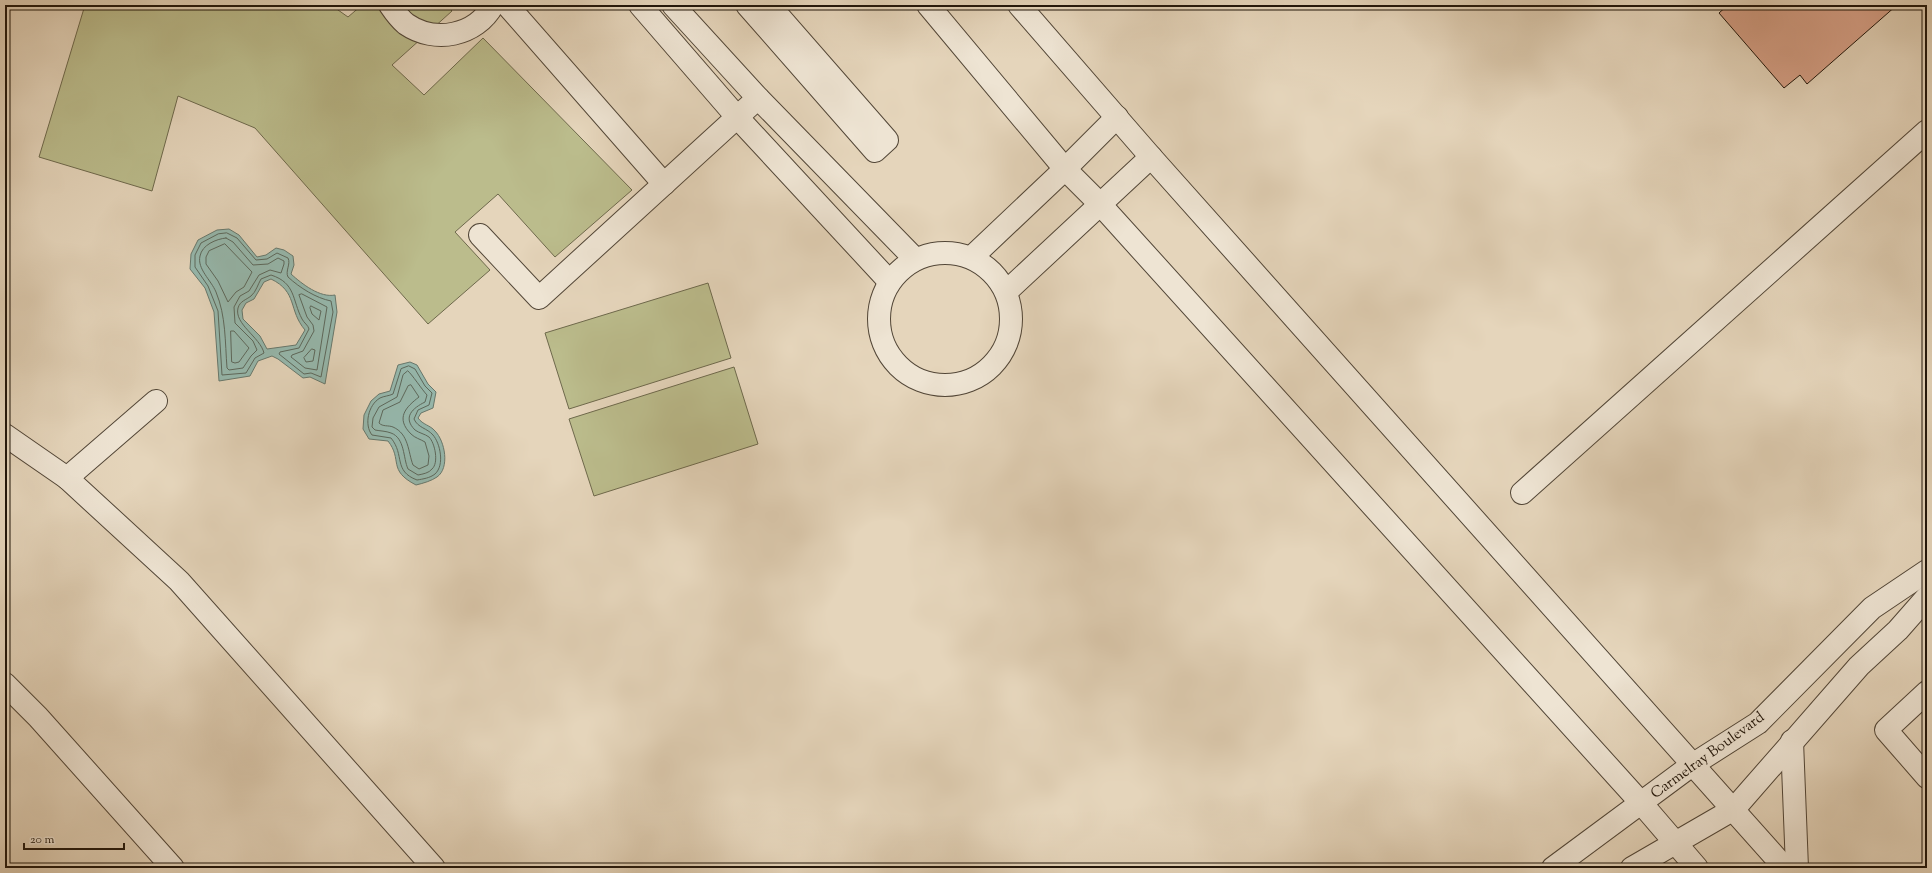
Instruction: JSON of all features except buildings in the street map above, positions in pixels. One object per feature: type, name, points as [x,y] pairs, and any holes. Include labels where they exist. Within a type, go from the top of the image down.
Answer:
[{"type":"street","points":[[390,5],[405,23],[423,33],[447,36],[470,29],[488,15],[493,5]]},
{"type":"street","points":[[507,5],[664,184]]},
{"type":"street","points":[[640,5],[737,117],[889,281]]},
{"type":"street","points":[[673,5],[758,98],[915,259]]},
{"type":"street","points":[[747,5],[875,151],[887,140],[769,5]]},
{"type":"street","points":[[928,5],[1065,169],[1100,204],[1642,804],[1697,868]]},
{"type":"street","points":[[1019,5],[1151,157],[1692,766],[1734,809],[1785,868]]},
{"type":"street","points":[[480,235],[539,298],[758,98]]},
{"type":"street","points":[[972,258],[1117,117]]},
{"type":"street","points":[[1522,493],[1927,131]]},
{"type":"street","points":[[1006,292],[1151,157]]},
{"type":"street","points":[[946,252],[972,258],[993,272],[1006,292],[1011,316],[1006,344],[991,366],[971,380],[945,386],[918,380],[899,367],[884,346],[878,313],[889,281],[915,259],[946,252]]},
{"type":"street","points":[[67,478],[156,401]]},
{"type":"street","points":[[5,434],[67,478],[179,581],[434,868]]},
{"type":"street","name":"Carmelray Boulevard","points":[[1553,868],[1692,766],[1758,723],[1872,608],[1927,571]]},
{"type":"street","points":[[1632,868],[1734,809],[1859,666],[1898,630],[1927,597]]},
{"type":"street","points":[[5,684],[38,717],[173,868]]},
{"type":"street","points":[[1927,692],[1886,730],[1927,777]]},
{"type":"street","points":[[1792,741],[1797,868]]},
{"type":"green space","points":[[85,5],[331,5],[348,17],[362,5],[447,5],[452,11],[392,65],[424,95],[483,38],[632,190],[555,257],[498,194],[455,232],[490,270],[428,324],[255,128],[178,96],[152,191],[39,157]]},
{"type":"green space","points":[[708,283],[731,358],[569,409],[545,333]]},
{"type":"green space","points":[[734,367],[758,444],[594,496],[569,419]]},
{"type":"water","points":[[229,229],[239,235],[257,257],[266,255],[276,248],[284,250],[293,256],[294,265],[291,274],[300,282],[317,292],[335,295],[337,312],[325,384],[310,377],[303,378],[272,356],[258,361],[250,376],[219,381],[214,312],[205,288],[190,269],[191,254],[198,240],[217,230]],"holes":[[[271,279],[280,284],[289,296],[296,315],[305,330],[296,345],[267,349],[260,336],[243,319],[242,310],[246,303],[254,299],[264,282]]]},
{"type":"water","points":[[410,362],[417,365],[428,384],[436,392],[433,408],[421,413],[418,418],[433,429],[438,435],[445,454],[444,467],[441,473],[432,480],[416,485],[407,480],[398,469],[395,454],[388,441],[369,439],[363,429],[364,415],[371,401],[379,394],[390,391],[398,365]]}]
